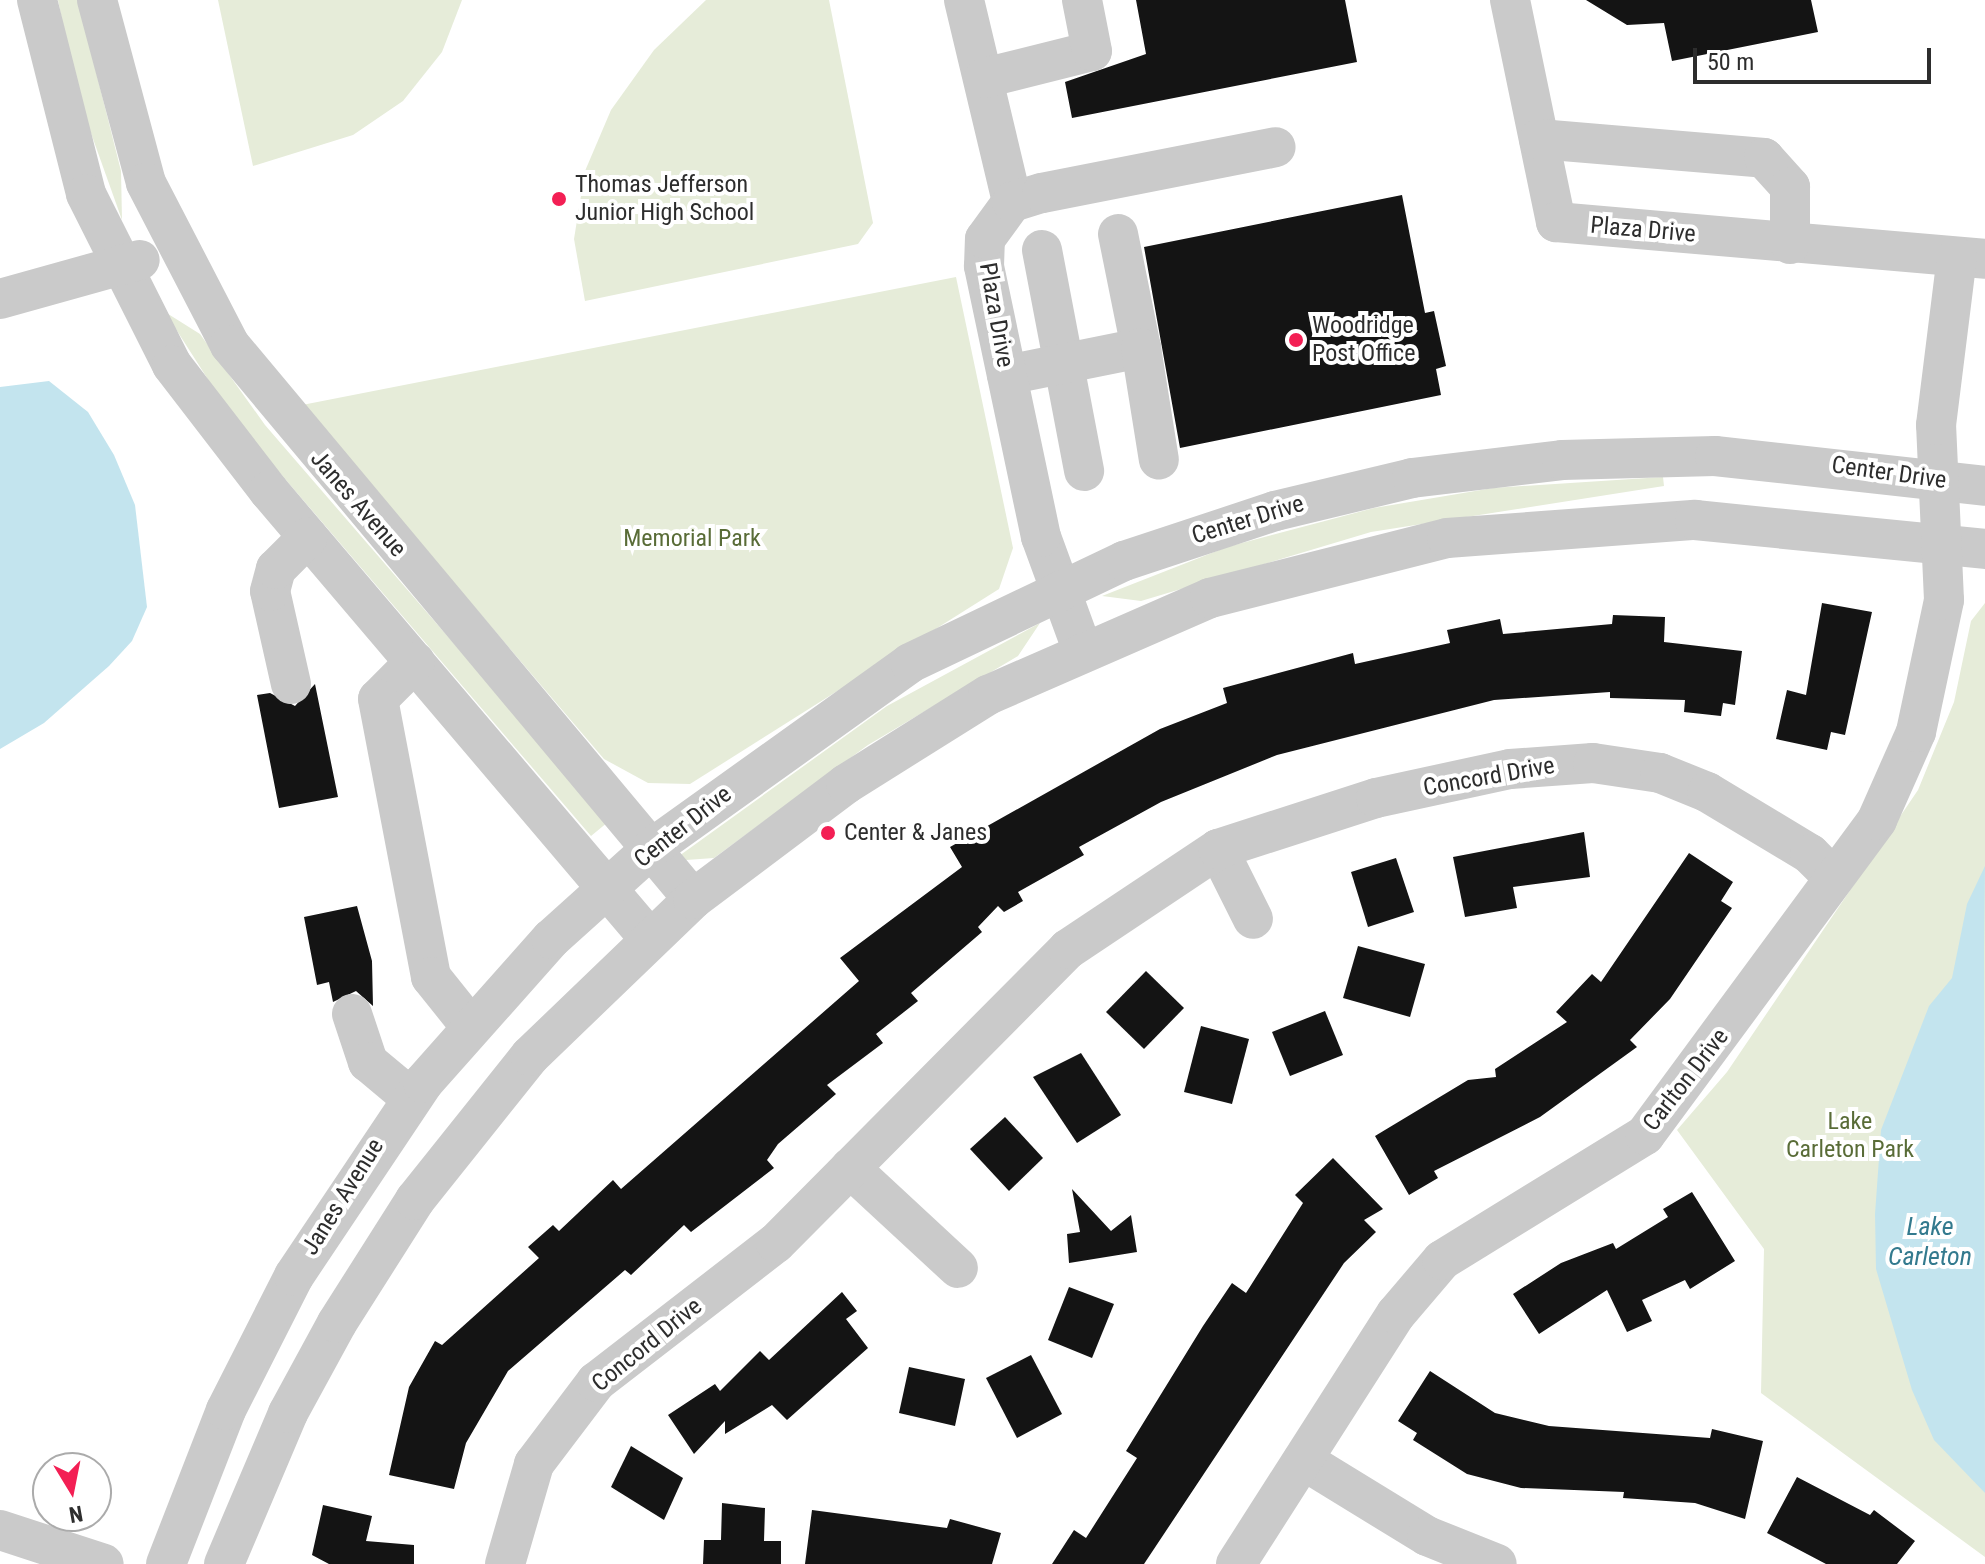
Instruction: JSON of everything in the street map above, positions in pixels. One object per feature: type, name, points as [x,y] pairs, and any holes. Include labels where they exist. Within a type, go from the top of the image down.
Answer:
[{"type":"street","points":[[37,0],[67,136],[118,268],[199,404],[648,937]]},
{"type":"street","name":"Janes Avenue","points":[[97,0],[125,122],[174,247],[266,395],[693,899]]},
{"type":"street","points":[[964,0],[1012,202],[1276,147]]},
{"type":"street","points":[[984,78],[1092,51],[1082,0]]},
{"type":"street","name":"Plaza Drive","points":[[1510,0],[1556,222],[1971,258],[1936,480]]},
{"type":"street","points":[[1539,139],[1764,158],[1790,187],[1790,244]]},
{"type":"street","name":"Plaza Drive","points":[[1012,202],[994,218],[984,266],[1058,590],[1082,649]]},
{"type":"street","points":[[1118,234],[1159,460]]},
{"type":"street","points":[[0,299],[118,268],[174,247]]},
{"type":"street","points":[[1042,250],[1084,471]]},
{"type":"street","points":[[1007,375],[1141,348]]},
{"type":"street","name":"Center Drive","points":[[608,888],[652,848],[910,663],[1058,590],[1275,511],[1501,465],[1715,456],[1985,486]]},
{"type":"street","name":"Carlton Drive","points":[[1236,1564],[1396,1314],[1442,1260],[1613,1157],[1670,1108],[1833,877],[1877,820],[1916,732],[1944,600],[1936,480]]},
{"type":"street","points":[[224,1564],[309,1372],[415,1200],[530,1056],[648,937],[693,899],[890,755],[1082,649],[1319,565],[1533,526],[1710,521],[1985,549]]},
{"type":"street","points":[[291,684],[270,591],[276,569],[308,537]]},
{"type":"street","points":[[415,662],[378,699],[431,977],[471,1027]]},
{"type":"street","name":"Concord Drive","points":[[505,1564],[534,1464],[596,1382],[776,1243],[1068,949],[1218,849],[1376,798],[1521,767],[1593,763],[1660,773],[1707,792],[1810,854],[1833,877]]},
{"type":"street","points":[[1218,849],[1253,919]]},
{"type":"street","name":"Janes Avenue","points":[[166,1564],[226,1410],[294,1276],[411,1098],[471,1027],[608,888]]},
{"type":"street","points":[[352,1014],[368,1062],[411,1098]]},
{"type":"street","points":[[850,1168],[958,1268]]},
{"type":"street","points":[[1303,1460],[1427,1536],[1497,1564]]},
{"type":"street","points":[[0,1530],[104,1564]]},
{"type":"green space","points":[[58,0],[78,0],[121,171],[122,220],[77,94]]},
{"type":"green space","points":[[218,0],[462,0],[442,52],[403,101],[353,135],[253,166]]},
{"type":"green space","points":[[706,0],[829,0],[873,223],[858,244],[585,301],[574,239],[585,171],[611,110],[654,50]]},
{"type":"green space","name":"Memorial Park","points":[[956,277],[1013,548],[999,589],[690,784],[648,783],[604,759],[302,405]]},
{"type":"green space","points":[[165,312],[200,334],[265,425],[608,822],[591,836],[232,417]]},
{"type":"green space","points":[[1663,477],[1664,486],[1371,532],[1141,601],[1102,596],[1227,547],[1374,508],[1493,488]]},
{"type":"green space","name":"Lake Carleton Park","points":[[1985,603],[1985,1557],[1761,1393],[1764,1249],[1677,1130],[1727,1072],[1918,790],[1954,702],[1971,621]]},
{"type":"green space","points":[[1040,623],[1018,656],[868,745],[714,858],[672,861],[887,706]]},
{"type":"water","points":[[49,381],[88,412],[114,455],[135,505],[147,607],[132,641],[109,666],[44,723],[0,749],[0,387]]},
{"type":"water","name":"Lake Carleton","points":[[1985,866],[1985,1493],[1934,1440],[1912,1390],[1876,1269],[1875,1214],[1881,1130],[1929,1006],[1952,978],[1967,904]]},
{"type":"building","points":[[1136,0],[1345,0],[1357,62],[1072,118],[1065,82],[1146,54]]},
{"type":"building","points":[[1586,0],[1811,0],[1818,32],[1672,61],[1664,23],[1627,25]]},
{"type":"building","name":"Woodridge Post Office","points":[[1402,195],[1425,313],[1434,311],[1446,366],[1436,369],[1441,395],[1180,448],[1144,247]]},
{"type":"building","points":[[1822,603],[1872,612],[1845,735],[1831,732],[1827,750],[1776,739],[1787,690],[1806,695]]},
{"type":"building","points":[[1613,615],[1665,617],[1664,642],[1742,651],[1735,705],[1723,703],[1721,716],[1684,712],[1685,700],[1610,698],[1610,692],[1494,700],[1277,755],[1161,802],[1079,847],[1084,855],[1018,892],[1023,901],[1004,912],[998,906],[978,927],[982,932],[911,993],[918,1001],[876,1034],[883,1043],[827,1085],[836,1094],[778,1144],[767,1160],[774,1168],[691,1232],[684,1225],[631,1275],[625,1270],[508,1371],[466,1443],[454,1489],[389,1475],[409,1387],[435,1341],[442,1345],[539,1258],[528,1247],[553,1225],[559,1231],[613,1180],[621,1189],[859,981],[840,958],[962,867],[950,847],[1160,729],[1227,703],[1223,688],[1353,653],[1355,664],[1450,643],[1447,630],[1500,619],[1503,634],[1612,624]]},
{"type":"building","points":[[315,684],[338,797],[279,808],[257,695],[270,693],[295,706]]},
{"type":"building","points":[[1584,832],[1590,877],[1513,887],[1517,908],[1465,917],[1453,857]]},
{"type":"building","points":[[1689,853],[1733,882],[1721,901],[1732,908],[1670,999],[1630,1040],[1637,1047],[1540,1117],[1434,1171],[1438,1178],[1409,1195],[1375,1136],[1468,1080],[1496,1077],[1495,1069],[1567,1022],[1556,1012],[1592,974],[1601,982]]},
{"type":"building","points":[[1396,858],[1414,912],[1368,927],[1351,872]]},
{"type":"building","points":[[357,906],[372,961],[373,1006],[356,991],[333,1002],[329,982],[317,985],[304,917]]},
{"type":"building","points":[[1358,946],[1425,964],[1410,1017],[1343,998]]},
{"type":"building","points":[[1146,971],[1184,1008],[1144,1049],[1106,1012]]},
{"type":"building","points":[[1325,1011],[1343,1055],[1290,1076],[1272,1032]]},
{"type":"building","points":[[1201,1026],[1249,1039],[1232,1104],[1184,1092]]},
{"type":"building","points":[[1081,1053],[1121,1115],[1077,1143],[1033,1077]]},
{"type":"building","points":[[1005,1117],[1043,1158],[1009,1191],[970,1149]]},
{"type":"building","points":[[1333,1158],[1383,1209],[1364,1220],[1376,1232],[1344,1263],[1144,1564],[1052,1564],[1074,1530],[1086,1538],[1137,1458],[1126,1451],[1203,1326],[1232,1283],[1246,1293],[1303,1203],[1295,1195]]},
{"type":"building","points":[[1072,1189],[1111,1231],[1131,1215],[1137,1252],[1069,1263],[1067,1234],[1080,1232]]},
{"type":"building","points":[[1692,1192],[1735,1261],[1690,1289],[1685,1280],[1642,1300],[1652,1321],[1627,1332],[1607,1290],[1539,1334],[1513,1294],[1561,1263],[1613,1243],[1616,1249],[1668,1217],[1663,1209]]},
{"type":"building","points":[[1069,1287],[1114,1304],[1092,1358],[1048,1340]]},
{"type":"building","points":[[842,1292],[857,1311],[846,1319],[868,1348],[787,1420],[772,1405],[725,1434],[725,1421],[694,1454],[668,1415],[715,1384],[720,1391],[760,1351],[769,1360]]},
{"type":"building","points":[[1031,1355],[1062,1414],[1017,1438],[986,1378]]},
{"type":"building","points":[[909,1367],[965,1379],[955,1426],[899,1413]]},
{"type":"building","points":[[1430,1371],[1495,1413],[1549,1426],[1710,1438],[1712,1429],[1763,1441],[1745,1519],[1695,1503],[1623,1498],[1624,1492],[1521,1488],[1467,1474],[1413,1440],[1417,1433],[1398,1421]]},
{"type":"building","points":[[631,1446],[683,1478],[664,1520],[611,1487]]},
{"type":"building","points":[[1797,1477],[1870,1515],[1874,1510],[1915,1541],[1897,1564],[1826,1564],[1767,1533]]},
{"type":"building","points":[[722,1503],[765,1508],[764,1541],[781,1541],[781,1564],[703,1564],[704,1540],[721,1540]]},
{"type":"building","points":[[323,1505],[372,1516],[366,1541],[414,1545],[414,1564],[329,1564],[312,1555]]},
{"type":"building","points":[[812,1510],[947,1528],[950,1519],[1001,1533],[992,1564],[805,1564]]},
{"type":"place","name":"Thomas Jefferson Junior High School","points":[[559,199]]},
{"type":"place","name":"Woodridge Post Office","points":[[1296,340]]},
{"type":"place","name":"Center & Janes","points":[[828,833]]}]
